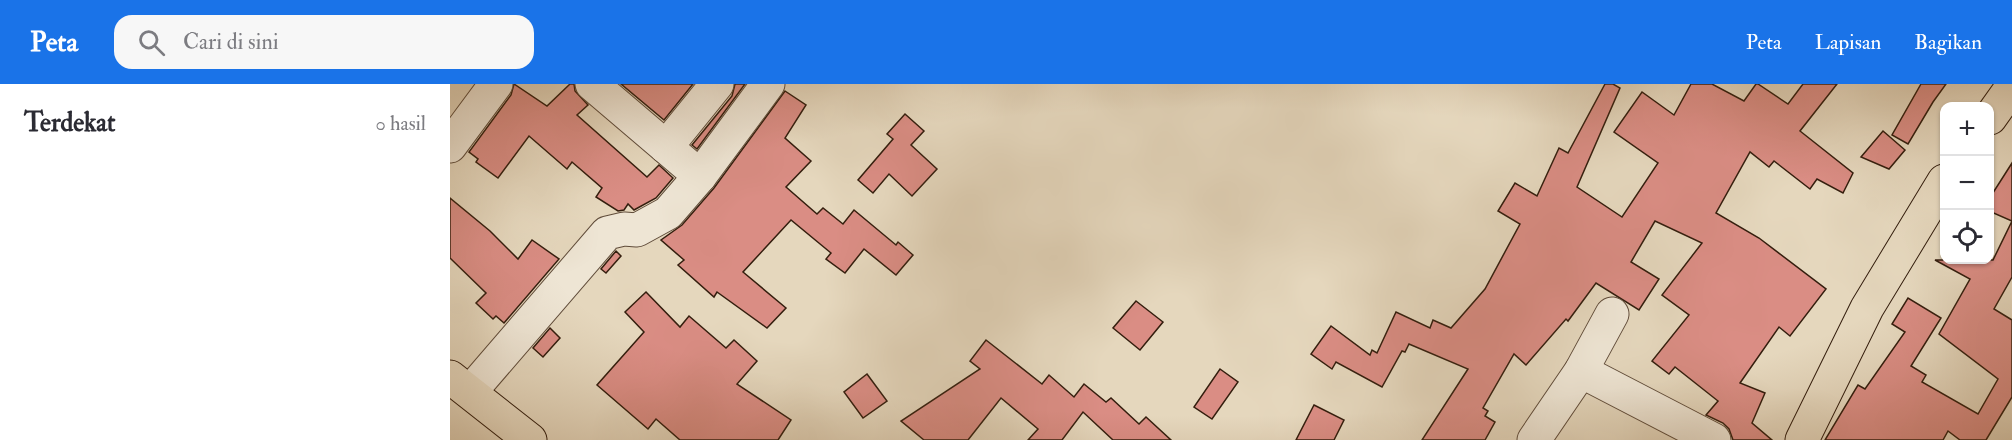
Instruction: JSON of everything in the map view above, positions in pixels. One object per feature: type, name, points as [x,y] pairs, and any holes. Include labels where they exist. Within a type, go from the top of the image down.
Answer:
[{"type":"main road","points":[[1994,111],[2012,87]]},
{"type":"main road","points":[[1802,440],[1867,308],[1940,188]]},
{"type":"main road","points":[[460,385],[530,440]]},
{"type":"street","points":[[450,146],[496,84]]},
{"type":"street","points":[[592,84],[700,176]]},
{"type":"street","points":[[666,147],[717,84]]},
{"type":"street","points":[[460,385],[607,233],[624,229],[637,230],[668,213],[700,176],[768,84]]},
{"type":"street","points":[[1534,440],[1581,372],[1612,314]]},
{"type":"street","points":[[1581,372],[1714,440]]},
{"type":"building","points":[[514,84],[547,106],[570,84],[574,84],[575,91],[588,105],[577,115],[647,177],[659,165],[673,178],[656,198],[634,210],[628,204],[624,210],[618,211],[596,197],[602,188],[572,162],[567,169],[529,136],[498,178],[476,162],[478,159],[469,152],[511,95]]},
{"type":"building","points":[[621,84],[693,84],[664,120]]},
{"type":"building","points":[[735,84],[745,84],[697,149],[692,145],[732,96]]},
{"type":"building","points":[[1605,84],[1613,84],[1620,88],[1577,187],[1622,217],[1658,163],[1614,132],[1642,92],[1674,115],[1691,84],[1712,84],[1744,101],[1758,84],[1788,104],[1803,84],[1837,84],[1800,131],[1853,173],[1843,193],[1817,179],[1810,189],[1774,161],[1769,167],[1750,152],[1716,213],[1759,238],[1826,289],[1790,336],[1779,327],[1740,383],[1765,393],[1752,423],[1772,440],[1733,440],[1729,429],[1723,423],[1706,415],[1718,401],[1675,367],[1669,374],[1652,361],[1689,315],[1662,295],[1702,243],[1655,221],[1631,262],[1659,279],[1639,310],[1596,283],[1568,321],[1566,319],[1526,365],[1514,354],[1483,408],[1488,411],[1485,416],[1495,422],[1485,440],[1422,440],[1468,369],[1409,344],[1405,352],[1402,351],[1382,387],[1336,362],[1332,369],[1311,354],[1331,326],[1370,355],[1372,350],[1377,353],[1396,312],[1430,328],[1433,320],[1451,328],[1485,289],[1520,224],[1498,211],[1515,183],[1537,196],[1559,148],[1568,153]]},
{"type":"building","points":[[1921,84],[1946,84],[1908,144],[1892,135]]},
{"type":"building","points":[[785,91],[806,105],[785,138],[811,161],[786,187],[817,214],[823,208],[843,224],[854,210],[896,245],[898,242],[913,255],[896,275],[864,249],[845,273],[826,259],[831,253],[791,220],[743,272],[786,308],[767,328],[717,292],[714,297],[678,265],[684,260],[661,240],[682,225],[714,188]]},
{"type":"building","points":[[905,114],[924,131],[911,145],[937,169],[912,196],[889,174],[873,193],[858,180],[893,139],[887,134]]},
{"type":"building","points":[[1883,131],[1905,150],[1889,169],[1861,157]]},
{"type":"building","points":[[2012,163],[2012,221],[1994,213],[1994,191]]},
{"type":"building","points":[[450,198],[490,231],[518,259],[532,240],[559,259],[504,323],[496,316],[493,319],[476,303],[486,293],[450,258]]},
{"type":"building","points":[[2012,221],[2012,277],[1994,309],[2012,320],[2012,397],[1986,440],[1960,440],[1948,431],[1943,440],[1825,440],[1858,385],[1865,389],[1905,332],[1892,324],[1908,298],[1941,318],[1911,366],[1926,375],[1922,382],[1978,414],[1998,379],[1939,334],[1970,279],[1942,264],[1994,264],[1994,258]]},
{"type":"building","points":[[616,251],[621,256],[606,273],[601,269]]},
{"type":"building","points":[[646,292],[680,327],[689,316],[726,348],[734,340],[757,361],[737,384],[791,420],[778,440],[680,440],[656,419],[648,429],[597,385],[644,332],[625,312]]},
{"type":"building","points":[[1136,301],[1163,322],[1140,350],[1113,328]]},
{"type":"building","points":[[550,328],[560,338],[543,357],[533,348]]},
{"type":"building","points":[[986,340],[1042,384],[1049,375],[1074,397],[1084,384],[1106,402],[1111,398],[1139,424],[1146,417],[1171,440],[1113,440],[1083,412],[1062,440],[1028,440],[1038,429],[1001,398],[968,440],[924,440],[901,421],[980,369],[970,361]]},
{"type":"building","points":[[1220,369],[1238,382],[1212,419],[1194,407]]},
{"type":"building","points":[[867,374],[887,401],[863,418],[844,392]]},
{"type":"building","points":[[1314,405],[1344,420],[1334,440],[1296,440]]}]
